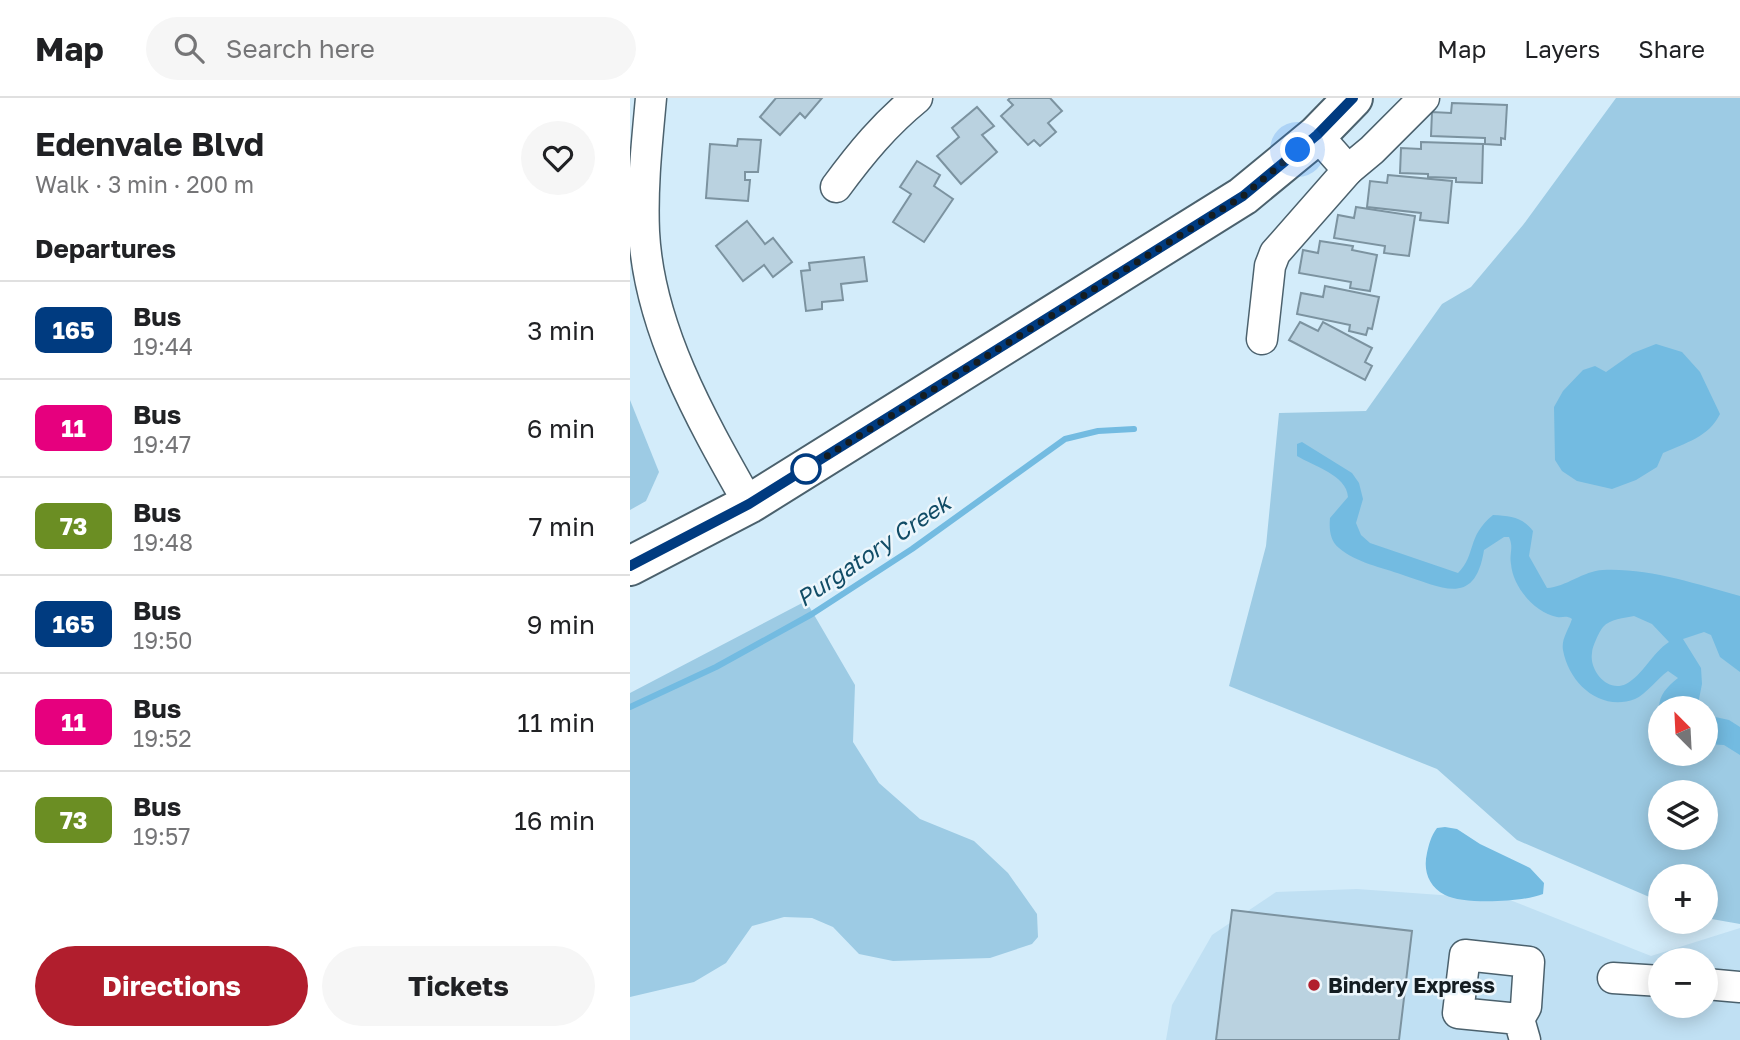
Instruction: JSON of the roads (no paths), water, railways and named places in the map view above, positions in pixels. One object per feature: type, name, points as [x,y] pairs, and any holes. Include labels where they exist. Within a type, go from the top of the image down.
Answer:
[{"type":"main road","points":[[630,566],[749,504],[1243,196],[1317,135],[1353,98]]},
{"type":"street","points":[[651,98],[643,190],[644,233],[654,300],[687,382],[749,504]]},
{"type":"street","points":[[836,187],[864,149],[896,115],[917,98]]},
{"type":"street","points":[[1262,339],[1270,266],[1275,253],[1348,170],[1424,98]]},
{"type":"street","points":[[1317,135],[1348,170]]},
{"type":"street","points":[[1613,978],[1648,980]]},
{"type":"street","points":[[1718,985],[1740,987]]},
{"type":"waterway","name":"Purgatory Creek","points":[[630,707],[716,667],[812,614],[912,549],[1065,439],[1098,431],[1134,429]]},
{"type":"place","name":"Bindery Express","points":[[1314,985]]}]
